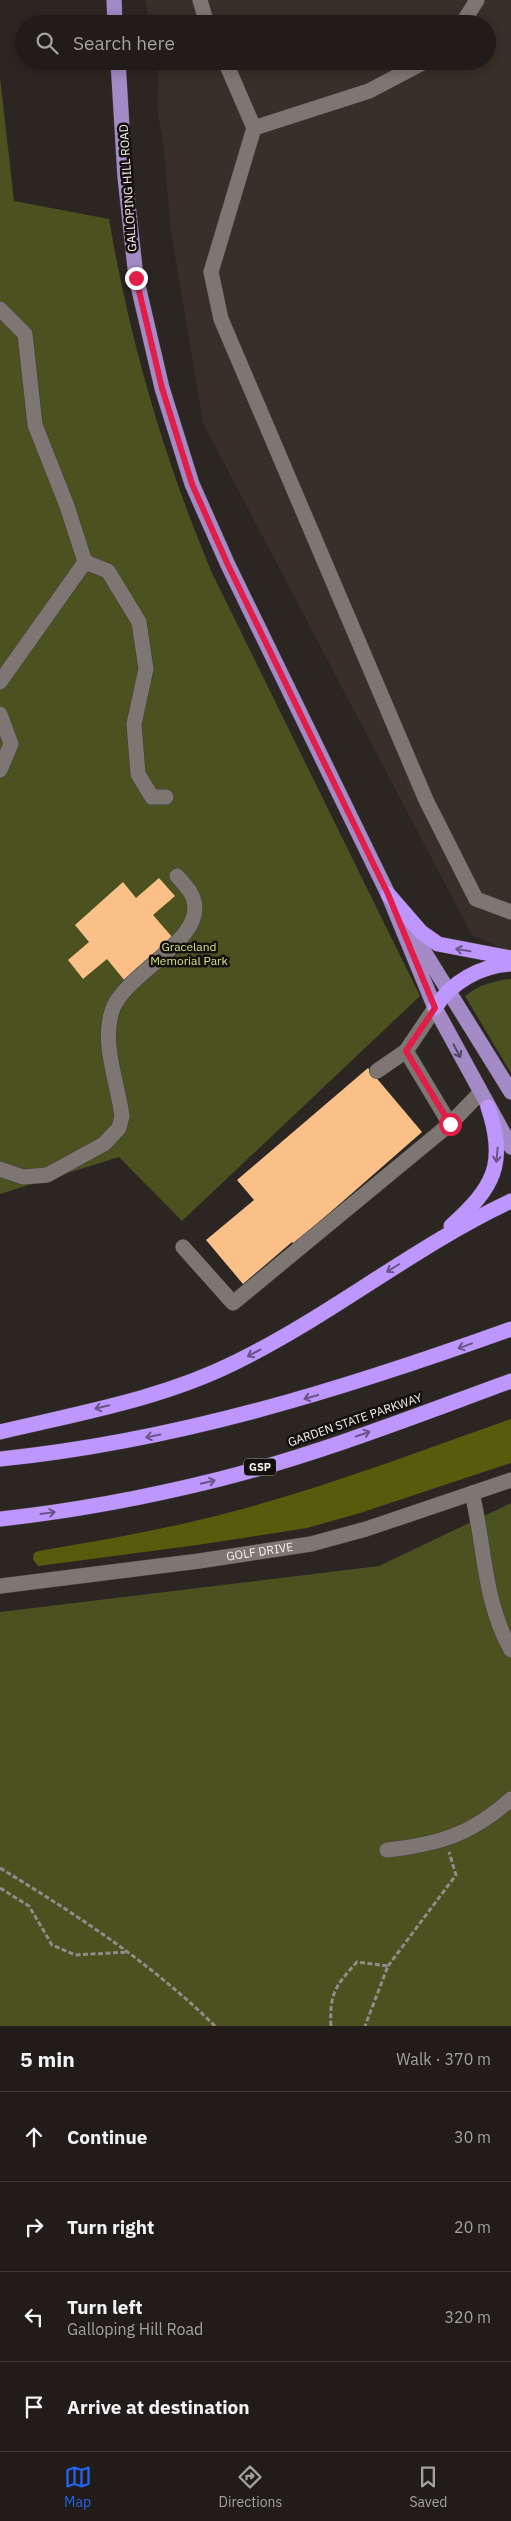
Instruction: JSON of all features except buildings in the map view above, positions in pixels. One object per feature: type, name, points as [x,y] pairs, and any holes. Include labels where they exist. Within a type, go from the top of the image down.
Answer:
[{"type":"highway","points":[[388,894],[421,932],[438,944],[511,958]]},
{"type":"highway","points":[[435,1008],[448,990],[483,970],[511,964]]},
{"type":"highway","points":[[419,1252],[465,1214],[491,1178],[498,1148],[488,1108]]},
{"type":"highway","points":[[0,1432],[148,1396],[221,1369],[286,1335],[419,1252],[511,1201]]},
{"type":"highway","points":[[0,1459],[116,1443],[224,1420],[338,1388],[511,1329]]},
{"type":"highway","name":"GARDEN STATE PARKWAY","points":[[0,1519],[96,1506],[221,1478],[321,1449],[511,1381]]},
{"type":"main road","points":[[114,0],[115,15]]},
{"type":"main road","name":"GALLOPING HILL ROAD","points":[[119,70],[125,177],[136,278],[150,340],[176,436],[192,484],[228,565],[388,894],[435,1008],[511,1147]]},
{"type":"main road","name":"GALLOPING HILL ROAD","points":[[388,894],[511,1092]]},
{"type":"street","points":[[200,0],[204,15]]},
{"type":"street","points":[[468,15],[477,0]]},
{"type":"street","points":[[228,70],[254,128],[211,272],[221,319],[426,800],[476,900],[511,912]]},
{"type":"street","points":[[254,128],[369,91],[409,70]]},
{"type":"street","points":[[0,309],[25,334],[35,425],[67,506],[85,562]]},
{"type":"street","points":[[0,680],[85,562]]},
{"type":"street","points":[[85,562],[108,571],[140,622],[146,669],[134,724],[138,774],[152,797],[166,797]]},
{"type":"street","points":[[0,714],[11,744],[0,770]]},
{"type":"street","points":[[0,1170],[23,1177],[47,1175],[104,1144],[119,1128],[121,1111],[108,1028],[112,1008],[129,987],[188,930],[194,914],[194,898],[178,876]]},
{"type":"street","points":[[377,1071],[406,1051],[435,1008]]},
{"type":"street","points":[[406,1051],[450,1124]]},
{"type":"street","points":[[183,1248],[233,1303],[450,1124],[480,1093]]},
{"type":"street","name":"GOLF DRIVE","points":[[0,1586],[199,1562],[310,1544],[356,1532],[511,1480]]},
{"type":"street","points":[[472,1493],[491,1603],[500,1628],[511,1650]]},
{"type":"street","points":[[387,1850],[446,1840],[480,1823],[511,1799]]},
{"type":"path","points":[[365,2026],[388,1966],[456,1875],[446,1840]]},
{"type":"path","points":[[0,1868],[78,1916],[128,1952],[179,1990],[216,2026]]},
{"type":"path","points":[[0,1888],[29,1906],[52,1945],[75,1955],[128,1952]]},
{"type":"path","points":[[331,2026],[330,2003],[340,1981],[357,1962],[388,1966]]},
{"type":"shaded area","points":[[145,0],[511,0],[511,952],[472,935],[203,423],[171,232],[164,148],[157,109],[158,70],[496,70],[496,15],[148,15]]},
{"type":"green space","name":"Graceland Memorial Park","points":[[0,77],[14,201],[109,219],[127,310],[150,399],[179,487],[212,573],[420,996],[182,1221],[119,1157],[0,1194]]},
{"type":"green space","points":[[511,979],[511,1073],[465,996],[486,984]]},
{"type":"green space","points":[[511,1419],[511,1463],[360,1513],[307,1528],[197,1545],[38,1566],[33,1559],[34,1553],[39,1551],[159,1529],[302,1492]]},
{"type":"green space","points":[[511,1503],[511,2026],[0,2026],[0,1612],[379,1566]]},
{"type":"route","points":[[136,278],[162,388],[192,484],[228,565],[388,894],[435,1008],[406,1051],[450,1124]]}]
